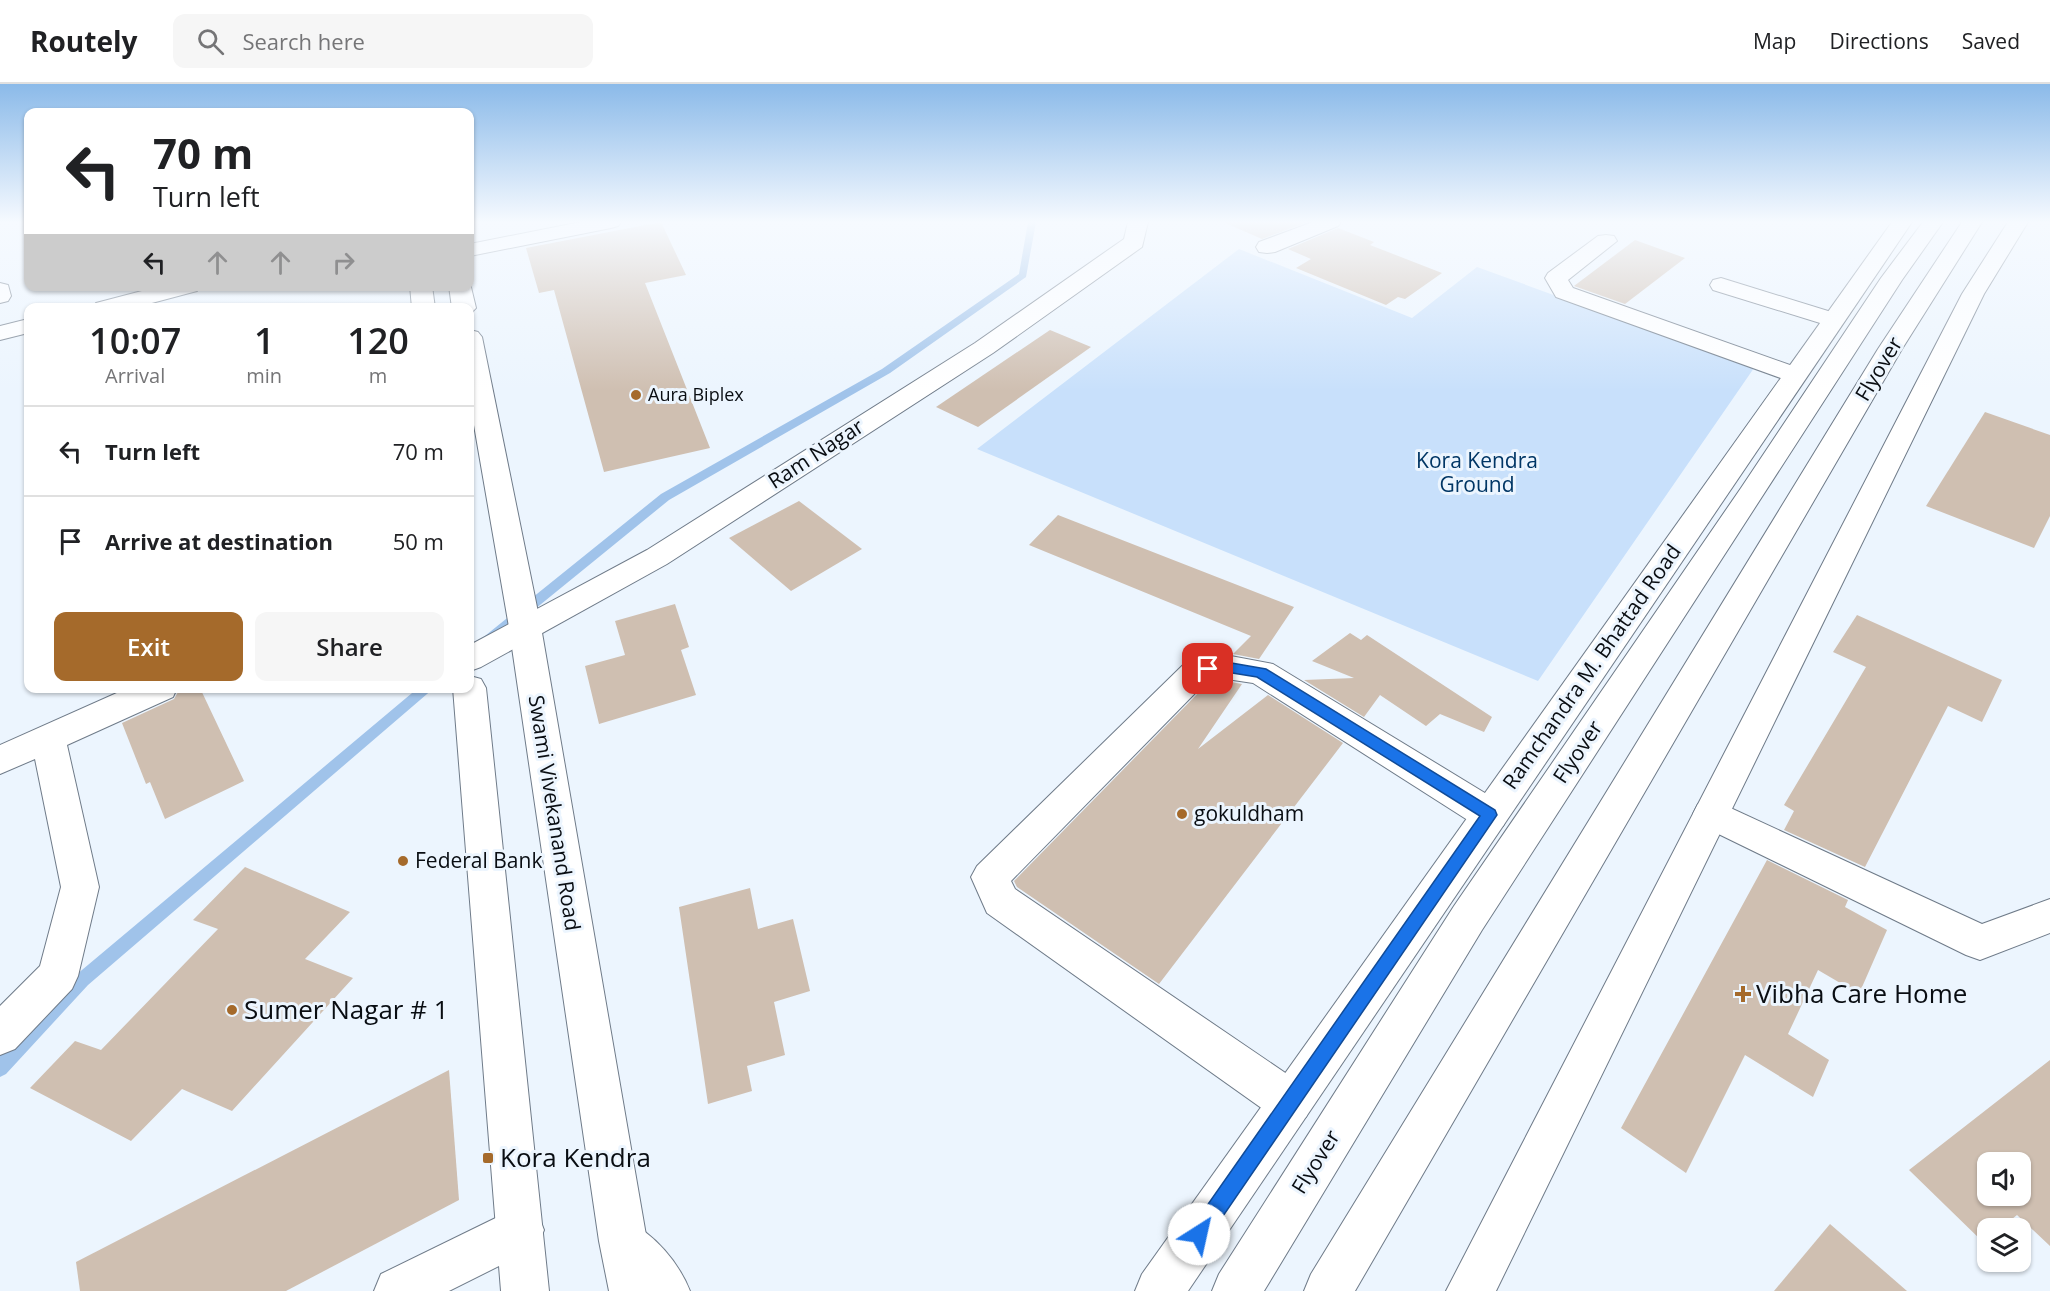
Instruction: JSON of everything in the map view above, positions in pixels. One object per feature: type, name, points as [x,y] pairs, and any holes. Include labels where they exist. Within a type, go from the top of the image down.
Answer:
[{"type":"main road","name":"Ram Nagar","points":[[474,656],[523,617],[657,556],[984,348],[1083,278]]},
{"type":"main road","points":[[1556,278],[1564,292],[1584,301],[1795,375]]},
{"type":"main road","name":"Ramchandra M. Bhattad Road","points":[[1159,1291],[1862,278]]},
{"type":"main road","name":"Flyover","points":[[1236,1291],[1468,918],[1892,278]]},
{"type":"main road","name":"Flyover","points":[[1328,1291],[1872,380],[1936,278]]},
{"type":"main road","points":[[1470,1291],[1983,278]]},
{"type":"main road","points":[[1721,285],[1833,320]]},
{"type":"main road","points":[[0,290],[0,296]]},
{"type":"main road","points":[[123,303],[170,291]]},
{"type":"main road","points":[[0,333],[24,327]]},
{"type":"main road","name":"Swami Vivekanand Road","points":[[474,358],[523,617],[623,1241],[633,1291]]},
{"type":"main road","points":[[1290,1102],[1001,901],[990,877],[1196,673],[1220,666],[1261,672],[1490,815]]},
{"type":"main road","points":[[0,760],[150,693]]},
{"type":"main road","points":[[469,693],[525,1291]]},
{"type":"main road","points":[[0,1035],[58,976],[80,887],[48,739]]},
{"type":"main road","points":[[1711,814],[1980,942],[2050,916]]},
{"type":"main road","points":[[398,1291],[520,1230]]},
{"type":"main road","points":[[623,1241],[666,1291]]},
{"type":"green space","name":"Kora Kendra Ground","points":[[1201,278],[1313,278],[1412,318],[1463,278],[1508,278],[1754,368],[1538,681],[977,449]]},
{"type":"building","name":"Aura Biplex","points":[[535,278],[669,278],[645,283],[710,448],[604,472],[554,290],[539,293]]},
{"type":"building","points":[[1321,278],[1434,278],[1405,299],[1398,297],[1386,305]]},
{"type":"building","points":[[1584,278],[1658,278],[1625,304],[1574,286]]},
{"type":"building","points":[[1050,330],[1091,347],[978,427],[936,407]]},
{"type":"building","points":[[1985,412],[2050,435],[2050,516],[2034,548],[1926,506]]},
{"type":"building","points":[[799,501],[862,549],[791,591],[729,538]]},
{"type":"building","points":[[1058,515],[1294,607],[1259,659],[1233,654],[1251,636],[1029,545]]},
{"type":"building","points":[[675,604],[689,647],[681,650],[696,695],[599,724],[585,666],[625,655],[615,621]]},
{"type":"building","points":[[1857,615],[2002,680],[1982,722],[1948,706],[1865,867],[1784,830],[1794,811],[1784,805],[1866,667],[1833,652]]},
{"type":"building","points":[[1350,633],[1361,640],[1367,635],[1492,717],[1484,732],[1440,714],[1426,726],[1380,695],[1364,717],[1304,680],[1354,678],[1312,661]]},
{"type":"building","name":"gokuldham","points":[[1220,680],[1242,684],[1198,749],[1268,695],[1343,743],[1159,984],[1017,887],[1014,881],[1207,684]]},
{"type":"building","points":[[177,693],[202,693],[244,781],[165,819],[150,782],[146,784],[122,723],[174,699]]},
{"type":"building","points":[[1767,860],[1848,900],[1845,907],[1887,930],[1859,994],[1818,970],[1788,1034],[1829,1060],[1813,1097],[1745,1055],[1686,1173],[1621,1128]]},
{"type":"building","name":"Sumer Nagar # 1","points":[[245,867],[350,912],[305,959],[353,978],[232,1111],[182,1089],[131,1141],[30,1088],[75,1041],[101,1050],[218,929],[193,920]]},
{"type":"building","points":[[750,888],[758,929],[793,919],[810,991],[774,1002],[785,1055],[747,1066],[752,1091],[708,1104],[679,907]]},
{"type":"building","points":[[2050,1060],[2050,1246],[2031,1228],[2031,1218],[2020,1218],[2017,1215],[2013,1218],[1977,1218],[1977,1236],[1909,1170]]},
{"type":"building","points":[[449,1070],[459,1200],[286,1291],[80,1291],[76,1262]]},
{"type":"building","points":[[1830,1224],[1907,1291],[1774,1291]]},
{"type":"waterway","points":[[474,652],[665,497],[886,371],[1018,278]]},
{"type":"waterway","points":[[0,1068],[82,980],[422,693]]},
{"type":"place","name":"Aura Biplex","points":[[636,395]]},
{"type":"place","name":"gokuldham","points":[[1182,814]]},
{"type":"place","name":"Federal Bank","points":[[403,861]]},
{"type":"place","name":"Vibha Care Home","points":[[1743,994]]},
{"type":"place","name":"Sumer Nagar # 1","points":[[232,1010]]},
{"type":"place","name":"Kora Kendra","points":[[488,1158]]},
{"type":"route","points":[[1199,1234],[1490,815],[1261,672],[1220,666],[1208,669]]}]
